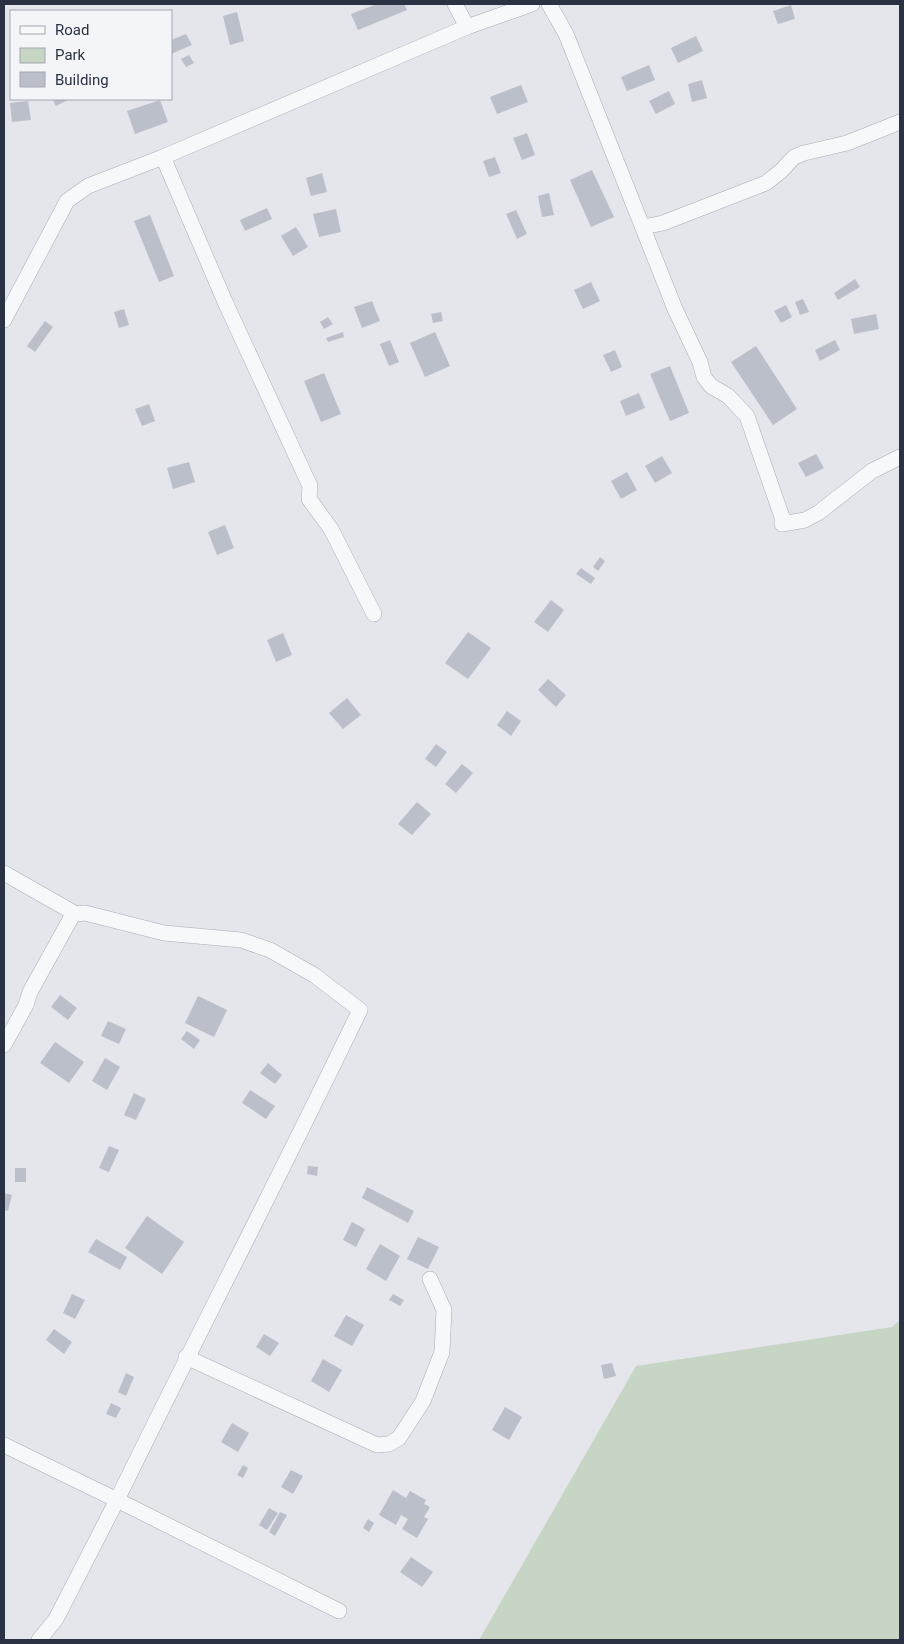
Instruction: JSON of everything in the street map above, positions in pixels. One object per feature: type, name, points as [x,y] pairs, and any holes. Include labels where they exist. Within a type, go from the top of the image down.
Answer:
[{"type":"street","points":[[455,4],[467,27]]},
{"type":"street","points":[[5,313],[67,201],[88,186],[163,158],[467,27],[532,4]]},
{"type":"street","points":[[549,4],[566,34],[676,309],[700,362],[704,377],[711,386],[728,396],[747,416],[782,517],[782,524],[805,520],[818,513],[872,471],[900,457]]},
{"type":"street","points":[[643,227],[663,223],[766,183],[794,157],[847,143],[900,122]]},
{"type":"street","points":[[163,158],[226,304],[310,486],[309,499],[331,529],[374,614]]},
{"type":"street","points":[[4,873],[76,914]]},
{"type":"street","points":[[4,1045],[26,1005],[34,984],[71,918],[76,914],[85,913],[164,933],[241,940],[270,950],[314,975],[360,1010],[186,1357],[117,1500],[56,1619],[39,1640]]},
{"type":"street","points":[[186,1357],[377,1445],[389,1444],[399,1438],[423,1402],[442,1352],[444,1310],[430,1280]]},
{"type":"street","points":[[4,1445],[339,1611]]},
{"type":"green space","points":[[900,1320],[900,1640],[479,1640],[636,1366],[892,1327]]},
{"type":"building","points":[[377,4],[404,4],[407,10],[358,30],[351,14]]},
{"type":"building","points":[[791,5],[795,19],[778,24],[773,11]]},
{"type":"building","points":[[237,12],[244,41],[230,45],[223,16]]},
{"type":"building","points":[[186,34],[192,45],[172,54],[172,40]]},
{"type":"building","points":[[696,36],[703,51],[678,63],[671,48]]},
{"type":"building","points":[[189,55],[194,63],[186,67],[181,59]]},
{"type":"building","points":[[649,65],[655,80],[627,91],[621,77]]},
{"type":"building","points":[[702,80],[707,98],[692,102],[688,84]]},
{"type":"building","points":[[521,85],[528,102],[497,114],[490,97]]},
{"type":"building","points":[[669,91],[675,104],[656,114],[649,101]]},
{"type":"building","points":[[53,100],[68,100],[56,106]]},
{"type":"building","points":[[160,100],[168,122],[135,134],[127,111]]},
{"type":"building","points":[[28,101],[31,120],[12,122],[10,103]]},
{"type":"building","points":[[527,133],[535,155],[522,160],[513,138]]},
{"type":"building","points":[[495,157],[501,173],[489,177],[483,161]]},
{"type":"building","points":[[592,170],[614,217],[591,227],[570,180]]},
{"type":"building","points":[[322,173],[327,192],[311,196],[306,178]]},
{"type":"building","points":[[549,193],[554,215],[542,217],[538,196]]},
{"type":"building","points":[[267,208],[272,219],[245,231],[240,220]]},
{"type":"building","points":[[336,209],[341,232],[319,237],[313,214]]},
{"type":"building","points":[[516,210],[527,234],[517,239],[506,214]]},
{"type":"building","points":[[150,215],[174,276],[159,282],[134,221]]},
{"type":"building","points":[[296,227],[308,247],[293,256],[281,236]]},
{"type":"building","points":[[855,279],[860,287],[838,300],[834,293]]},
{"type":"building","points":[[591,282],[600,301],[583,309],[574,290]]},
{"type":"building","points":[[803,299],[809,312],[800,315],[795,302]]},
{"type":"building","points":[[372,301],[380,321],[362,328],[354,307]]},
{"type":"building","points":[[786,305],[792,317],[781,323],[774,311]]},
{"type":"building","points":[[124,309],[129,325],[119,328],[114,312]]},
{"type":"building","points":[[441,312],[443,321],[433,323],[431,314]]},
{"type":"building","points":[[876,314],[879,329],[854,334],[851,319]]},
{"type":"building","points":[[328,317],[333,324],[324,329],[320,322]]},
{"type":"building","points":[[45,321],[53,327],[35,352],[27,346]]},
{"type":"building","points":[[343,332],[344,337],[328,342],[326,338]]},
{"type":"building","points":[[435,332],[450,366],[425,377],[410,343]]},
{"type":"building","points":[[390,340],[399,362],[389,366],[380,344]]},
{"type":"building","points":[[835,340],[840,350],[820,361],[815,350]]},
{"type":"building","points":[[756,346],[797,409],[773,425],[731,362]]},
{"type":"building","points":[[615,350],[622,367],[611,372],[603,355]]},
{"type":"building","points":[[670,366],[689,413],[670,421],[650,374]]},
{"type":"building","points":[[324,373],[341,414],[321,422],[304,381]]},
{"type":"building","points":[[639,393],[645,408],[626,416],[620,401]]},
{"type":"building","points":[[149,404],[155,421],[142,426],[135,409]]},
{"type":"building","points":[[816,454],[824,468],[806,477],[798,463]]},
{"type":"building","points":[[662,456],[672,473],[655,483],[645,466]]},
{"type":"building","points":[[189,462],[195,482],[173,489],[167,468]]},
{"type":"building","points":[[627,472],[637,490],[621,499],[611,481]]},
{"type":"building","points":[[225,525],[234,548],[217,555],[208,532]]},
{"type":"building","points":[[600,557],[605,561],[598,571],[593,567]]},
{"type":"building","points":[[581,568],[595,578],[591,584],[576,574]]},
{"type":"building","points":[[551,600],[564,610],[548,632],[534,622]]},
{"type":"building","points":[[468,632],[491,648],[468,679],[445,663]]},
{"type":"building","points":[[283,633],[292,655],[276,662],[267,640]]},
{"type":"building","points":[[548,679],[566,695],[556,707],[538,690]]},
{"type":"building","points":[[347,698],[361,715],[343,729],[329,713]]},
{"type":"building","points":[[507,711],[521,721],[511,736],[497,725]]},
{"type":"building","points":[[436,744],[447,752],[436,767],[425,759]]},
{"type":"building","points":[[462,764],[473,773],[456,793],[445,784]]},
{"type":"building","points":[[417,802],[431,814],[412,835],[398,824]]},
{"type":"building","points":[[60,995],[77,1008],[68,1020],[51,1007]]},
{"type":"building","points":[[198,996],[227,1010],[214,1037],[185,1023]]},
{"type":"building","points":[[108,1021],[126,1029],[119,1044],[101,1036]]},
{"type":"building","points":[[187,1031],[200,1040],[194,1049],[181,1039]]},
{"type":"building","points":[[55,1042],[84,1062],[69,1083],[40,1063]]},
{"type":"building","points":[[105,1058],[120,1067],[107,1090],[92,1081]]},
{"type":"building","points":[[268,1063],[282,1075],[275,1084],[260,1073]]},
{"type":"building","points":[[250,1090],[275,1106],[266,1119],[242,1103]]},
{"type":"building","points":[[134,1093],[146,1099],[136,1120],[124,1115]]},
{"type":"building","points":[[109,1146],[119,1150],[109,1172],[99,1168]]},
{"type":"building","points":[[308,1166],[318,1167],[317,1176],[307,1174]]},
{"type":"building","points":[[15,1168],[26,1168],[26,1182],[15,1182]]},
{"type":"building","points":[[367,1187],[414,1211],[408,1223],[362,1198]]},
{"type":"building","points":[[4,1193],[12,1195],[8,1211],[4,1210]]},
{"type":"building","points":[[147,1216],[184,1242],[162,1274],[125,1248]]},
{"type":"building","points":[[352,1222],[365,1229],[356,1247],[343,1240]]},
{"type":"building","points":[[418,1237],[439,1247],[428,1269],[407,1259]]},
{"type":"building","points":[[96,1239],[127,1257],[120,1270],[88,1252]]},
{"type":"building","points":[[380,1244],[400,1256],[386,1281],[366,1269]]},
{"type":"building","points":[[72,1294],[85,1300],[75,1319],[63,1313]]},
{"type":"building","points":[[393,1294],[404,1300],[400,1306],[389,1300]]},
{"type":"building","points":[[346,1315],[364,1325],[352,1346],[334,1336]]},
{"type":"building","points":[[54,1329],[72,1342],[64,1354],[46,1340]]},
{"type":"building","points":[[264,1334],[279,1343],[270,1356],[256,1347]]},
{"type":"building","points":[[323,1359],[342,1370],[329,1392],[311,1381]]},
{"type":"building","points":[[612,1363],[616,1376],[604,1379],[601,1365]]},
{"type":"building","points":[[126,1373],[134,1377],[126,1396],[118,1392]]},
{"type":"building","points":[[111,1403],[121,1408],[116,1418],[106,1414]]},
{"type":"building","points":[[505,1407],[522,1417],[509,1440],[492,1430]]},
{"type":"building","points":[[232,1423],[249,1433],[238,1452],[221,1442]]},
{"type":"building","points":[[243,1465],[248,1468],[243,1478],[237,1475]]},
{"type":"building","points":[[291,1470],[303,1476],[293,1494],[281,1487]]},
{"type":"building","points":[[393,1490],[406,1498],[410,1491],[426,1500],[424,1504],[430,1507],[424,1517],[428,1519],[417,1538],[402,1529],[408,1519],[401,1515],[396,1525],[379,1515]]},
{"type":"building","points":[[269,1508],[278,1513],[267,1530],[259,1525]]},
{"type":"building","points":[[280,1512],[287,1515],[275,1536],[269,1532]]},
{"type":"building","points":[[368,1519],[374,1523],[369,1532],[363,1528]]},
{"type":"building","points":[[411,1557],[433,1572],[422,1587],[400,1572]]}]
